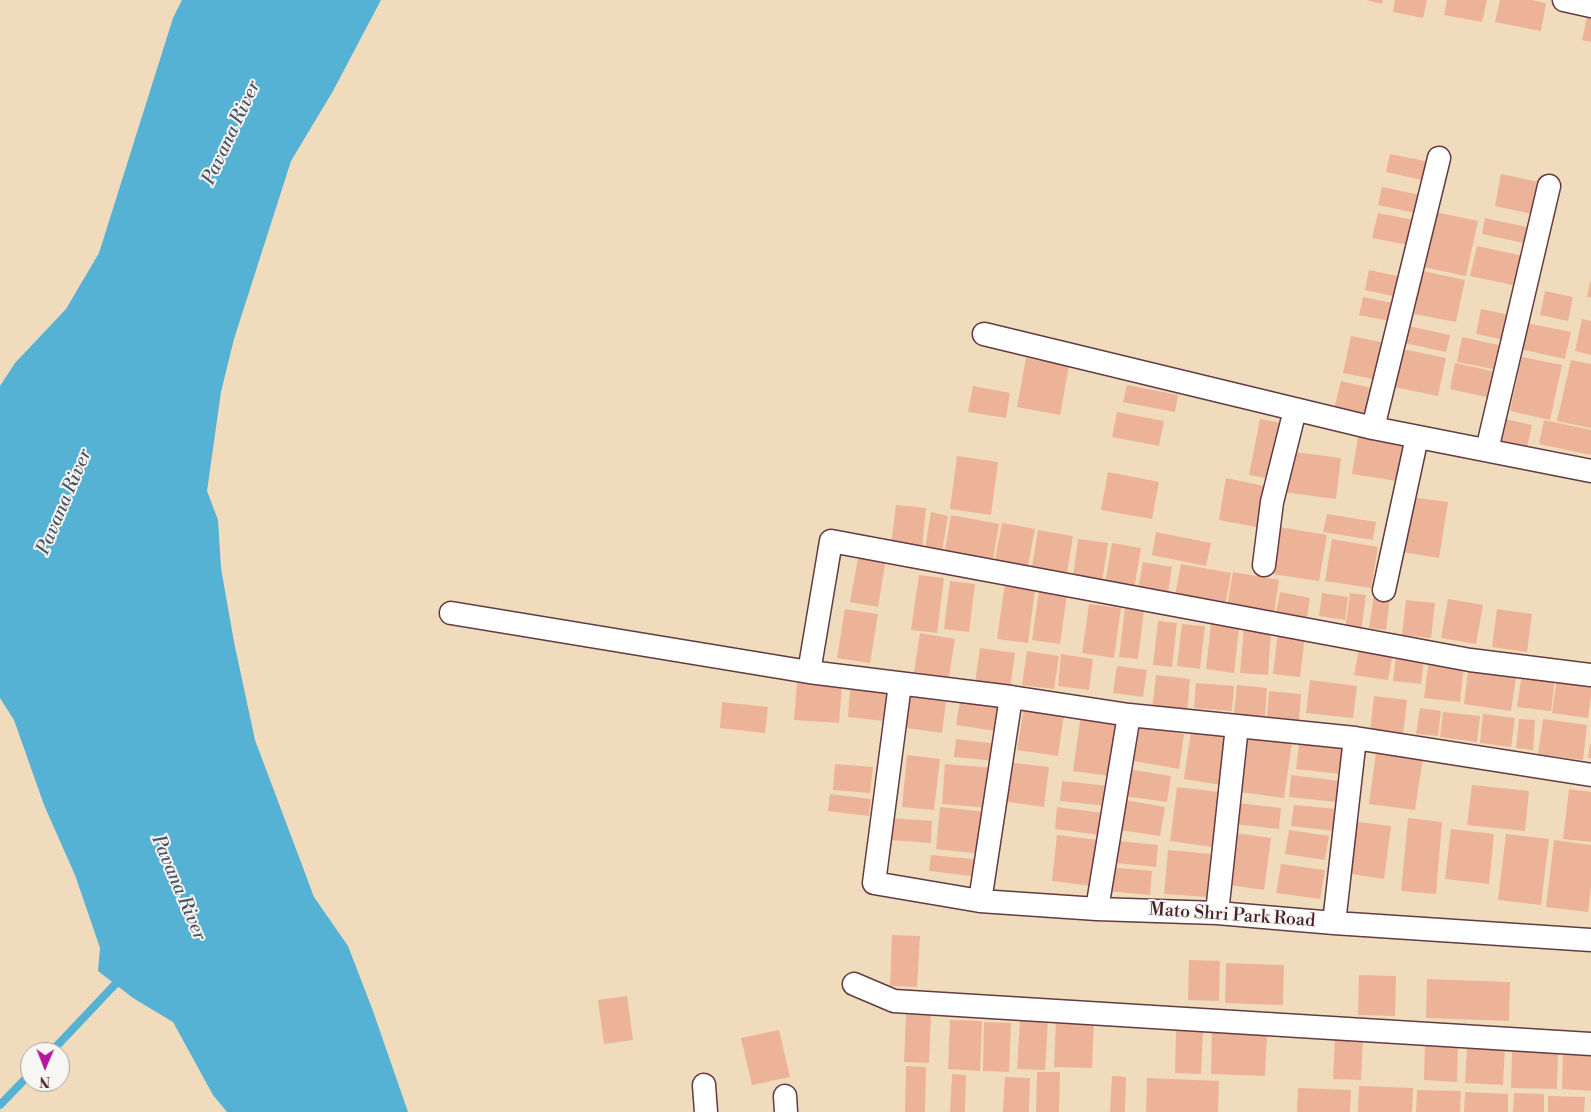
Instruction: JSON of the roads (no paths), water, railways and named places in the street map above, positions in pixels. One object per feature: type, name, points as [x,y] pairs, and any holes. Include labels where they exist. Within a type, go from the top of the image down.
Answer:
[{"type":"street","points":[[1564,0],[1591,6]]},
{"type":"street","points":[[1373,428],[1439,158]]},
{"type":"street","points":[[1487,450],[1549,186]]},
{"type":"street","points":[[984,334],[1373,428],[1591,471]]},
{"type":"street","points":[[1264,566],[1272,502],[1295,410]]},
{"type":"street","points":[[1384,590],[1416,437]]},
{"type":"street","points":[[809,672],[831,541],[1470,660],[1591,675]]},
{"type":"street","points":[[451,613],[809,672],[1011,697],[1129,715],[1355,738],[1591,775]]},
{"type":"street","name":"Mato Shri Park Road","points":[[900,684],[874,883],[980,901],[1097,909],[1217,913],[1334,923],[1591,940]]},
{"type":"street","points":[[980,901],[1011,697]]},
{"type":"street","points":[[1097,909],[1129,715]]},
{"type":"street","points":[[1217,913],[1237,726]]},
{"type":"street","points":[[1334,923],[1355,738]]},
{"type":"street","points":[[854,984],[894,1001],[1591,1044]]},
{"type":"street","points":[[704,1086],[706,1112]]},
{"type":"water","name":"Pavana River","points":[[182,0],[381,0],[333,91],[291,161],[234,339],[221,392],[207,491],[218,520],[221,568],[234,642],[255,740],[314,897],[348,946],[408,1112],[227,1112],[213,1095],[173,1022],[133,998],[98,971],[100,948],[75,875],[44,805],[14,720],[0,698],[0,386],[15,363],[66,309],[99,253],[173,18]]},
{"type":"waterway","points":[[60,1042],[122,977]]},
{"type":"waterway","points":[[0,1105],[20,1084]]}]
